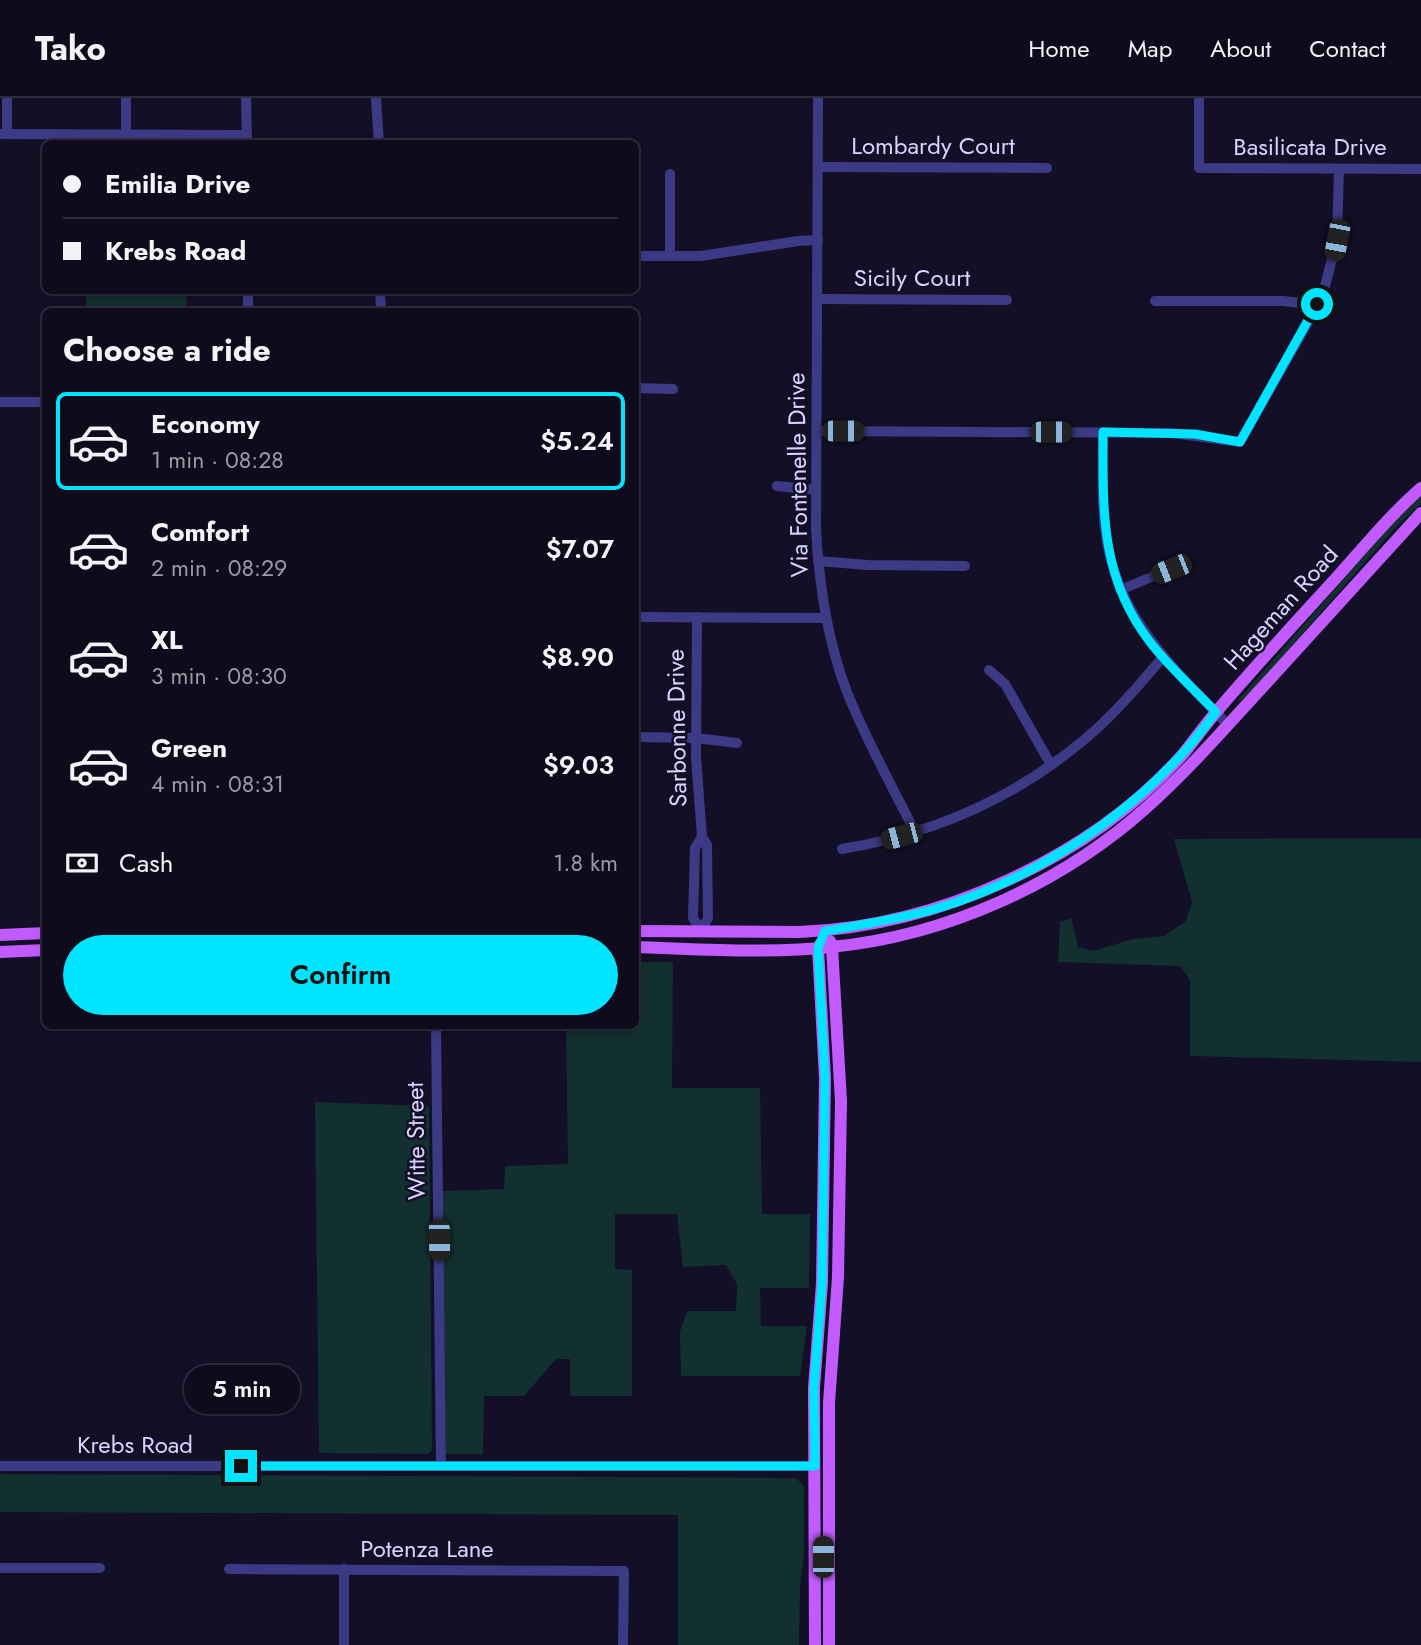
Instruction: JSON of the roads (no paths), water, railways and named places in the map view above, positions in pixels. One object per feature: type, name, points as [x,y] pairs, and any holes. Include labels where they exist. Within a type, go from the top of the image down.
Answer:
[{"type":"main road","name":"Hageman Road","points":[[639,931],[825,931],[888,920],[936,908],[998,885],[1064,850],[1119,813],[1184,753],[1216,712],[1352,559],[1421,488]]},
{"type":"main road","name":"Hageman Road","points":[[639,947],[766,950],[832,947],[936,925],[992,905],[1037,883],[1097,847],[1144,810],[1228,725],[1421,513]]},
{"type":"main road","points":[[639,941],[694,940],[701,931]]},
{"type":"main road","points":[[825,931],[832,947],[841,1101],[838,1277],[829,1403],[829,1645]]},
{"type":"main road","points":[[815,1645],[814,1388],[822,1283],[825,1078],[818,948],[825,931]]},
{"type":"main road","points":[[0,937],[7,940],[17,935],[42,933]]},
{"type":"main road","points":[[0,952],[42,950]]},
{"type":"main road","points":[[815,1466],[822,1480],[823,1557],[829,1590]]},
{"type":"street","points":[[7,98],[4,134],[247,139],[246,98]]},
{"type":"street","points":[[126,98],[127,135]]},
{"type":"street","points":[[376,98],[379,140]]},
{"type":"street","name":"Via Fontenelle Drive","points":[[818,98],[818,561],[826,618],[851,701],[915,832]]},
{"type":"street","name":"Basilicata Drive","points":[[1199,98],[1199,168],[1421,169]]},
{"type":"street","name":"Lombardy Court","points":[[818,167],[1047,168]]},
{"type":"street","points":[[817,431],[1184,433],[1240,442],[1317,304],[1332,263],[1337,240],[1339,169]]},
{"type":"street","points":[[670,174],[670,257]]},
{"type":"street","points":[[639,256],[703,255],[799,240],[818,240]]},
{"type":"street","name":"Sicily Court","points":[[817,299],[1007,300]]},
{"type":"street","points":[[1154,301],[1283,301],[1317,304]]},
{"type":"street","points":[[639,388],[673,389]]},
{"type":"street","points":[[0,402],[42,402]]},
{"type":"street","points":[[1103,432],[1104,529],[1120,590],[1138,625],[1163,657],[1228,725]]},
{"type":"street","points":[[776,486],[816,490]]},
{"type":"street","points":[[818,561],[868,565],[965,566]]},
{"type":"street","points":[[1120,590],[1171,569]]},
{"type":"street","points":[[639,617],[826,618]]},
{"type":"street","name":"Sarbonne Drive","points":[[697,617],[696,738],[702,837],[695,848],[693,918],[701,931]]},
{"type":"street","points":[[842,849],[915,832],[978,808],[1051,765],[1103,722],[1163,657]]},
{"type":"street","points":[[989,670],[1005,684],[1051,765]]},
{"type":"street","points":[[639,737],[696,738],[737,743]]},
{"type":"street","name":"Witte Street","points":[[436,1029],[440,1466]]},
{"type":"street","name":"Krebs Road","points":[[0,1466],[815,1466]]},
{"type":"street","points":[[0,1568],[100,1568]]},
{"type":"street","name":"Potenza Lane","points":[[229,1569],[624,1571],[624,1645]]},
{"type":"street","points":[[344,1570],[344,1645]]}]
